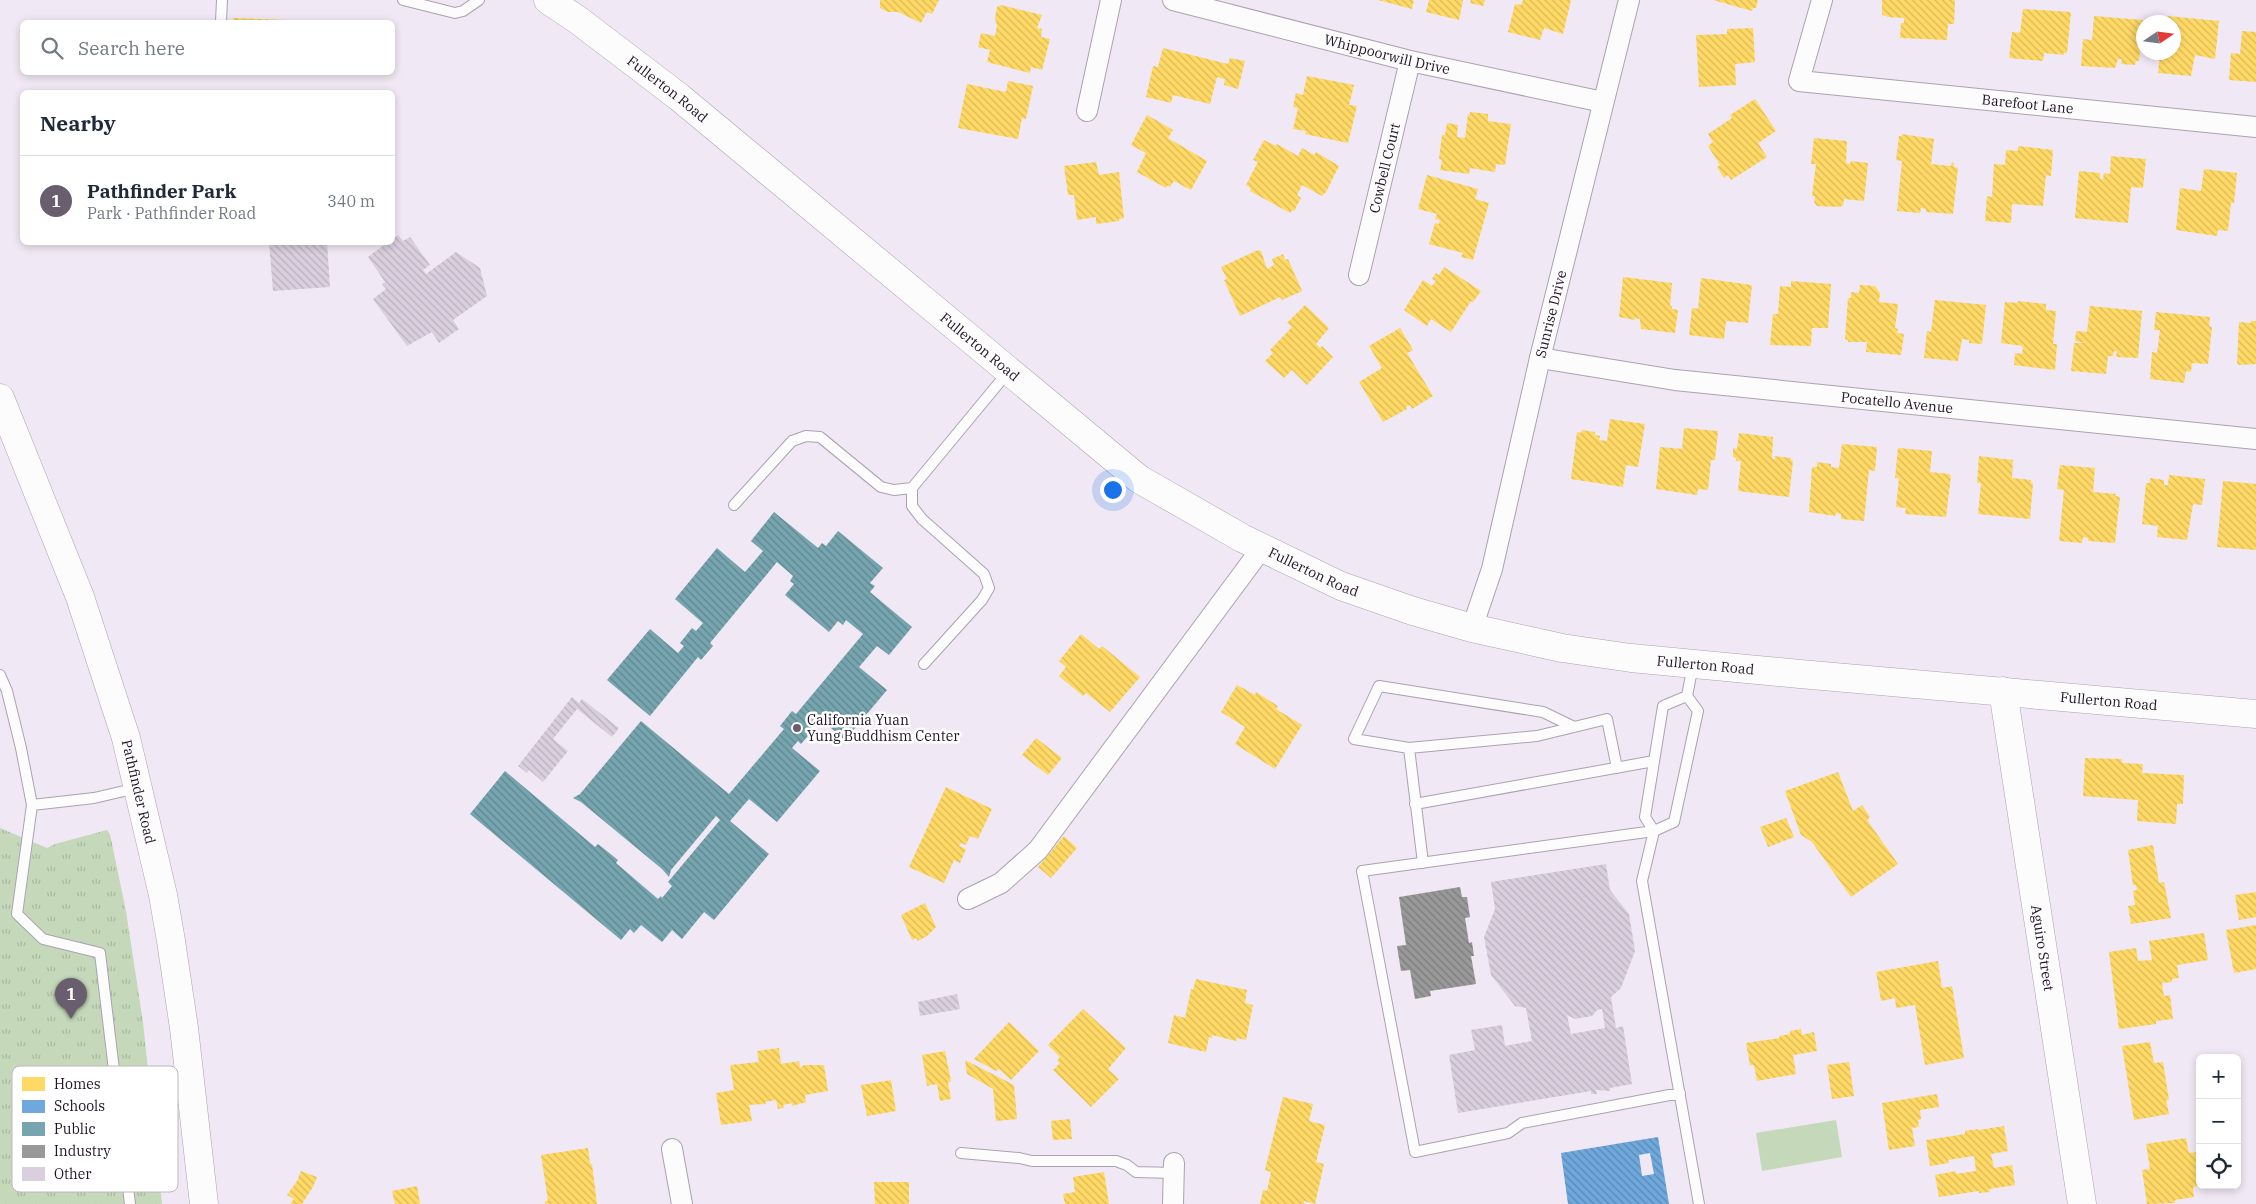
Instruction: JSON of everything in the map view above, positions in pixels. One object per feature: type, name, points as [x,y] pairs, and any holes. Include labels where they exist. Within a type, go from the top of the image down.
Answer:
[{"type":"main road","name":"Fullerton Road","points":[[548,0],[679,97],[1139,479],[1262,548],[1341,586],[1413,611],[1472,628],[1562,648],[1693,664],[2256,714]]},
{"type":"main road","name":"Pathfinder Road","points":[[0,398],[67,562],[96,639],[126,738],[163,895],[171,941],[204,1204]]},
{"type":"main road","name":"Aguiro Street","points":[[2003,691],[2082,1204]]},
{"type":"street","points":[[1087,111],[1111,0]]},
{"type":"street","name":"Whippoorwill Drive","points":[[1173,0],[1410,61],[1604,102]]},
{"type":"street","name":"Sunrise Drive","points":[[1472,628],[1492,569],[1540,358],[1629,0]]},
{"type":"street","name":"Barefoot Lane","points":[[1822,0],[1798,81],[2256,127]]},
{"type":"street","name":"Cowbell Court","points":[[1359,275],[1410,61]]},
{"type":"street","name":"Pocatello Avenue","points":[[1540,358],[1675,380],[2256,439]]},
{"type":"street","points":[[968,899],[1001,883],[1038,850],[1262,548]]},
{"type":"street","points":[[672,1149],[682,1204]]},
{"type":"street","points":[[1172,1204],[1174,1168]]},
{"type":"lane","points":[[220,20],[222,0]]},
{"type":"lane","points":[[403,0],[455,13],[463,11],[479,0]]},
{"type":"lane","points":[[924,664],[982,600],[989,588],[984,574],[922,519],[912,506],[912,488],[1008,371]]},
{"type":"lane","points":[[734,505],[792,441],[806,436],[820,437],[881,487],[894,490],[912,488]]},
{"type":"lane","points":[[1680,1093],[1522,1123],[1508,1133],[1415,1152],[1362,871],[1654,831],[1674,822],[1698,711],[1687,696],[1693,664]]},
{"type":"lane","points":[[0,675],[7,691],[32,805],[17,914],[43,939],[100,953],[114,1066]]},
{"type":"lane","points":[[1572,726],[1543,712],[1379,686],[1354,739],[1409,748],[1538,736],[1572,726],[1607,719],[1617,768]]},
{"type":"lane","points":[[1687,696],[1663,706],[1645,816],[1654,831],[1642,881],[1699,1204]]},
{"type":"lane","points":[[1409,748],[1423,863]]},
{"type":"lane","points":[[1415,804],[1654,761]]},
{"type":"lane","points":[[32,805],[94,798],[137,787]]},
{"type":"lane","points":[[961,1153],[1019,1158],[1032,1161],[1116,1161],[1127,1165],[1136,1172],[1174,1168]]},
{"type":"green space","points":[[0,828],[47,848],[55,844],[107,830],[110,834],[126,911],[143,1022],[148,1066],[12,1066],[12,1192],[161,1192],[162,1204],[0,1204]]},
{"type":"green space","points":[[1836,1120],[1842,1157],[1762,1171],[1756,1133]]},
{"type":"building: Homes","points":[[880,0],[939,0],[932,14],[927,12],[921,23],[898,12],[888,12],[880,8]]},
{"type":"building: Homes","points":[[1378,0],[1414,0],[1412,9]]},
{"type":"building: Homes","points":[[1429,0],[1463,0],[1459,20],[1426,12]]},
{"type":"building: Homes","points":[[1471,0],[1485,0],[1483,6],[1470,3]]},
{"type":"building: Homes","points":[[1523,0],[1571,0],[1563,34],[1544,28],[1540,40],[1508,32],[1515,4],[1521,5]]},
{"type":"building: Homes","points":[[1713,0],[1758,0],[1756,8],[1753,8],[1752,11]]},
{"type":"building: Homes","points":[[1882,0],[1955,0],[1954,24],[1948,24],[1947,40],[1900,38],[1901,23],[1904,23],[1904,18],[1882,15]]},
{"type":"building: Homes","points":[[1001,5],[1042,15],[1037,28],[1042,29],[1041,37],[1050,39],[1042,70],[1031,67],[1030,73],[987,62],[990,50],[978,47],[981,33],[995,36],[997,7]]},
{"type":"building: Homes","points":[[2023,9],[2071,12],[2067,53],[2063,53],[2064,55],[2044,53],[2043,61],[2009,58],[2012,32],[2020,33]]},
{"type":"building: Homes","points":[[2094,16],[2136,19],[2136,60],[2139,61],[2136,61],[2135,65],[2121,64],[2122,59],[2118,59],[2115,68],[2081,66],[2083,39],[2092,40]]},
{"type":"building: Homes","points":[[2181,17],[2219,21],[2215,59],[2195,55],[2191,76],[2158,73],[2159,60],[2181,60]]},
{"type":"building: Homes","points":[[233,18],[290,20],[233,20]]},
{"type":"building: Homes","points":[[1753,28],[1755,62],[1735,64],[1736,85],[1699,87],[1696,35],[1727,34],[1727,29]]},
{"type":"building: Homes","points":[[2242,31],[2256,32],[2256,82],[2229,80],[2231,53],[2240,54]]},
{"type":"building: Homes","points":[[1163,48],[1228,64],[1230,58],[1245,61],[1238,89],[1224,85],[1225,79],[1217,77],[1210,104],[1173,95],[1171,103],[1146,97],[1153,66],[1158,67]]},
{"type":"building: Homes","points":[[1307,76],[1354,85],[1349,105],[1357,106],[1348,143],[1305,134],[1306,131],[1293,129],[1298,108],[1293,107],[1296,93],[1303,95]]},
{"type":"building: Homes","points":[[1008,81],[1033,86],[1026,119],[1022,118],[1018,139],[958,128],[967,84],[1006,92]]},
{"type":"building: Homes","points":[[1755,99],[1776,131],[1758,143],[1767,157],[1731,180],[1728,175],[1724,178],[1717,167],[1720,165],[1708,146],[1713,142],[1708,134],[1732,118],[1730,115]]},
{"type":"building: Homes","points":[[1470,112],[1488,114],[1488,121],[1511,124],[1505,165],[1496,164],[1495,172],[1470,168],[1469,174],[1440,170],[1442,160],[1439,159],[1442,135],[1445,135],[1447,123],[1458,125],[1457,137],[1465,138],[1468,114],[1470,115]]},
{"type":"building: Homes","points":[[1147,115],[1173,130],[1168,138],[1207,161],[1191,190],[1174,181],[1170,187],[1168,185],[1166,188],[1137,172],[1146,153],[1131,145]]},
{"type":"building: Homes","points":[[1902,134],[1934,139],[1931,164],[1951,166],[1952,162],[1954,167],[1958,168],[1953,214],[1926,212],[1926,209],[1921,208],[1920,213],[1897,211],[1902,161],[1896,160],[1899,136],[1902,136]]},
{"type":"building: Homes","points":[[1814,138],[1847,141],[1846,163],[1850,164],[1851,161],[1868,163],[1864,201],[1844,199],[1843,205],[1840,207],[1817,206],[1814,202],[1815,196],[1812,196],[1816,164],[1811,164]]},
{"type":"building: Homes","points":[[1264,140],[1276,146],[1277,144],[1298,156],[1302,148],[1314,155],[1316,152],[1339,166],[1326,192],[1322,196],[1302,185],[1297,195],[1301,198],[1294,211],[1292,210],[1290,213],[1250,191],[1251,188],[1246,185],[1258,162],[1253,160]]},
{"type":"building: Homes","points":[[2018,146],[2053,150],[2051,176],[2046,175],[2043,206],[2012,204],[2011,223],[1985,221],[1987,196],[1992,197],[1994,164],[2005,165],[2006,150],[2018,151]]},
{"type":"building: Homes","points":[[2111,156],[2146,159],[2143,188],[2131,187],[2128,223],[2075,218],[2079,171],[2100,173],[2100,179],[2103,179],[2104,173],[2110,174]]},
{"type":"building: Homes","points":[[1096,162],[1099,175],[1119,172],[1124,218],[1119,219],[1119,221],[1096,224],[1096,217],[1077,220],[1074,195],[1068,195],[1064,166]]},
{"type":"building: Homes","points":[[2204,169],[2237,173],[2234,203],[2231,203],[2228,231],[2218,230],[2217,236],[2176,230],[2180,188],[2201,191]]},
{"type":"building: Homes","points":[[1427,175],[1478,189],[1475,199],[1489,203],[1473,260],[1461,257],[1463,253],[1429,244],[1435,223],[1439,224],[1440,220],[1435,219],[1437,214],[1418,209]]},
{"type":"building: Homes","points":[[1258,250],[1261,251],[1267,269],[1274,265],[1272,259],[1283,254],[1285,260],[1288,259],[1302,291],[1282,300],[1280,297],[1240,316],[1224,280],[1227,279],[1221,267]]},
{"type":"building: Homes","points":[[1444,267],[1481,291],[1473,302],[1471,301],[1451,332],[1431,319],[1427,326],[1404,310],[1423,280],[1432,286],[1436,281],[1432,279],[1436,273],[1439,275]]},
{"type":"building: Homes","points":[[1623,277],[1672,283],[1670,306],[1672,306],[1672,309],[1678,310],[1675,333],[1641,329],[1640,319],[1619,317]]},
{"type":"building: Homes","points":[[1701,278],[1752,285],[1748,323],[1726,321],[1724,339],[1689,335],[1692,308],[1698,309]]},
{"type":"building: Homes","points":[[1791,281],[1831,284],[1828,328],[1812,328],[1811,346],[1770,345],[1773,314],[1778,314],[1780,286],[1791,287]]},
{"type":"building: Homes","points":[[1860,285],[1875,286],[1880,293],[1879,302],[1898,304],[1895,328],[1898,329],[1897,333],[1904,334],[1901,355],[1866,352],[1867,342],[1848,342],[1845,339],[1848,298],[1851,298],[1851,292],[1859,293]]},
{"type":"building: Homes","points":[[1935,300],[1986,305],[1982,344],[1969,343],[1969,340],[1962,339],[1958,361],[1924,358],[1927,331],[1931,332]]},
{"type":"building: Homes","points":[[2018,301],[2046,304],[2046,310],[2056,311],[2053,344],[2057,344],[2055,370],[2014,365],[2015,353],[2022,354],[2023,346],[2001,343],[2005,302],[2018,303]]},
{"type":"building: Homes","points":[[1305,305],[1329,328],[1316,344],[1320,348],[1322,346],[1333,357],[1307,385],[1292,370],[1284,378],[1265,361],[1273,353],[1270,350],[1292,327],[1287,323]]},
{"type":"building: Homes","points":[[2090,306],[2142,311],[2138,358],[2116,357],[2117,351],[2114,351],[2113,356],[2108,356],[2106,374],[2071,371],[2074,343],[2085,343],[2075,341],[2076,331],[2087,332]]},
{"type":"building: Homes","points":[[2156,312],[2210,317],[2209,326],[2212,327],[2208,364],[2192,363],[2191,372],[2186,371],[2184,383],[2150,379],[2152,352],[2157,353],[2160,330],[2154,330]]},
{"type":"building: Homes","points":[[2251,321],[2256,321],[2256,364],[2239,365],[2237,363],[2239,322],[2251,323]]},
{"type":"building: Homes","points":[[1400,328],[1413,350],[1407,353],[1433,396],[1412,409],[1410,405],[1406,407],[1407,409],[1383,422],[1359,382],[1382,368],[1369,346]]},
{"type":"building: Homes","points":[[1610,419],[1645,424],[1638,467],[1626,465],[1623,487],[1571,479],[1577,432],[1581,433],[1582,430],[1595,432],[1595,435],[1600,436],[1599,440],[1607,441]]},
{"type":"building: Homes","points":[[1684,428],[1718,431],[1715,460],[1711,460],[1708,490],[1698,489],[1697,495],[1656,489],[1660,447],[1682,449]]},
{"type":"building: Homes","points":[[1739,433],[1773,437],[1772,459],[1775,459],[1775,456],[1791,458],[1793,461],[1789,497],[1738,491],[1741,461],[1736,461],[1736,458],[1733,457],[1733,448],[1737,449]]},
{"type":"building: Homes","points":[[1842,444],[1877,447],[1875,471],[1869,470],[1864,521],[1841,519],[1841,514],[1836,513],[1835,516],[1809,512],[1812,467],[1817,467],[1817,462],[1831,464],[1831,467],[1839,468]]},
{"type":"building: Homes","points":[[1898,448],[1932,451],[1930,472],[1949,474],[1951,476],[1946,517],[1905,514],[1906,508],[1896,507],[1899,478],[1895,478]]},
{"type":"building: Homes","points":[[1979,456],[2013,460],[2012,478],[2031,480],[2031,483],[2033,483],[2030,519],[1978,514],[1981,483],[1977,483]]},
{"type":"building: Homes","points":[[2060,465],[2095,468],[2093,492],[2116,494],[2115,496],[2120,497],[2115,543],[2088,541],[2088,538],[2083,537],[2082,543],[2059,541],[2064,490],[2057,489]]},
{"type":"building: Homes","points":[[2169,475],[2205,479],[2202,505],[2193,504],[2187,540],[2157,537],[2158,526],[2142,524],[2146,483],[2150,483],[2150,478],[2164,480],[2164,485],[2168,485]]},
{"type":"building: Homes","points":[[2223,481],[2256,484],[2256,550],[2217,547]]},
{"type":"building: Homes","points":[[1081,634],[1099,649],[1102,646],[1140,677],[1110,712],[1086,693],[1083,696],[1059,676],[1066,667],[1059,661]]},
{"type":"building: Homes","points":[[1237,685],[1255,695],[1256,692],[1278,706],[1276,709],[1302,725],[1275,769],[1235,744],[1245,727],[1221,712]]},
{"type":"building: Homes","points":[[1036,738],[1062,758],[1048,775],[1022,755]]},
{"type":"building: Homes","points":[[2085,758],[2122,759],[2122,763],[2143,764],[2142,773],[2184,775],[2183,804],[2177,804],[2176,824],[2137,821],[2138,800],[2083,796]]},
{"type":"building: Homes","points":[[1838,772],[1853,811],[1862,805],[1870,817],[1867,820],[1898,864],[1851,897],[1812,842],[1801,835],[1785,791]]},
{"type":"building: Homes","points":[[946,787],[992,809],[978,839],[970,836],[966,845],[961,843],[959,846],[966,849],[960,863],[954,860],[944,883],[909,867]]},
{"type":"building: Homes","points":[[1786,818],[1794,837],[1768,847],[1760,827]]},
{"type":"building: Homes","points":[[1064,836],[1077,848],[1051,878],[1038,867]]},
{"type":"building: Homes","points":[[2153,845],[2159,883],[2164,882],[2171,918],[2131,924],[2128,906],[2135,905],[2133,891],[2137,890],[2136,885],[2133,885],[2128,850]]},
{"type":"building: Homes","points":[[2256,892],[2256,917],[2239,920],[2235,895]]},
{"type":"building: Homes","points":[[925,903],[936,927],[927,936],[918,941],[916,938],[912,940],[901,915]]},
{"type":"building: Homes","points":[[2256,925],[2256,969],[2234,973],[2226,930]]},
{"type":"building: Homes","points":[[2204,933],[2208,960],[2177,965],[2179,978],[2172,979],[2172,982],[2162,983],[2164,996],[2170,995],[2173,1019],[2156,1021],[2156,1024],[2119,1029],[2109,952],[2136,948],[2138,961],[2152,960],[2149,941]]},
{"type":"building: Homes","points":[[1938,961],[1942,988],[1952,986],[1964,1058],[1925,1065],[1915,1005],[1896,1008],[1895,998],[1881,1001],[1876,972]]},
{"type":"building: Homes","points":[[1196,979],[1247,990],[1245,1003],[1253,1005],[1246,1040],[1237,1038],[1236,1041],[1212,1035],[1212,1038],[1209,1037],[1206,1052],[1168,1043],[1174,1015],[1185,1018],[1191,989],[1193,990]]},
{"type":"building: Homes","points":[[1083,1009],[1126,1048],[1108,1069],[1119,1079],[1091,1107],[1053,1070],[1060,1063],[1057,1061],[1060,1057],[1048,1045]]},
{"type":"building: Homes","points":[[1009,1022],[1039,1051],[1011,1080],[999,1069],[996,1071],[974,1059]]},
{"type":"building: Homes","points":[[1801,1029],[1802,1035],[1814,1032],[1817,1051],[1793,1055],[1796,1074],[1757,1081],[1754,1065],[1750,1065],[1746,1043],[1780,1038],[1779,1036],[1790,1034],[1790,1031]]},
{"type":"building: Homes","points":[[2150,1042],[2154,1063],[2163,1062],[2169,1100],[2166,1100],[2169,1114],[2134,1120],[2122,1046]]},
{"type":"building: Homes","points":[[779,1048],[781,1064],[799,1061],[800,1068],[804,1065],[824,1065],[828,1091],[805,1095],[806,1102],[792,1106],[792,1103],[783,1105],[784,1108],[778,1109],[776,1100],[765,1102],[766,1104],[749,1105],[752,1121],[721,1125],[716,1093],[734,1090],[730,1065],[759,1062],[757,1051]]},
{"type":"building: Homes","points":[[945,1051],[951,1082],[948,1082],[951,1099],[940,1101],[937,1084],[927,1086],[922,1055]]},
{"type":"building: Homes","points":[[965,1060],[1014,1085],[1017,1119],[996,1121],[993,1089],[967,1074]]},
{"type":"building: Homes","points":[[1849,1062],[1854,1096],[1832,1099],[1827,1065]]},
{"type":"building: Homes","points":[[891,1080],[896,1111],[867,1116],[861,1085]]},
{"type":"building: Homes","points":[[1937,1094],[1939,1107],[1920,1110],[1921,1119],[1918,1120],[1919,1127],[1912,1128],[1915,1146],[1889,1150],[1882,1103]]},
{"type":"building: Homes","points":[[1283,1097],[1313,1104],[1309,1121],[1325,1125],[1316,1162],[1324,1164],[1315,1204],[1304,1201],[1304,1204],[1260,1204],[1263,1190],[1267,1191],[1271,1172],[1265,1170]]},
{"type":"building: Homes","points":[[1070,1119],[1072,1139],[1053,1140],[1051,1121]]},
{"type":"building: Homes","points":[[2004,1126],[2008,1151],[1991,1154],[1994,1168],[2012,1165],[2015,1185],[1989,1189],[1990,1192],[1979,1193],[1979,1191],[1939,1197],[1935,1175],[1956,1171],[1956,1174],[1976,1171],[1974,1156],[1948,1160],[1949,1163],[1930,1166],[1926,1140],[1965,1134],[1965,1131],[1978,1129],[1979,1132],[1979,1130]]},
{"type":"building: Homes","points":[[2186,1138],[2189,1153],[2196,1152],[2196,1186],[2193,1187],[2194,1197],[2175,1200],[2175,1203],[2147,1204],[2142,1170],[2150,1169],[2146,1144]]},
{"type":"building: Homes","points":[[588,1148],[597,1204],[545,1204],[545,1201],[548,1201],[541,1155]]},
{"type":"building: Homes","points":[[301,1171],[317,1177],[302,1204],[290,1204],[294,1199],[287,1195],[297,1181]]},
{"type":"building: Homes","points":[[1104,1172],[1109,1204],[1065,1204],[1063,1194],[1075,1192],[1073,1177]]},
{"type":"building: Homes","points":[[874,1182],[909,1182],[909,1204],[875,1204]]},
{"type":"building: Homes","points":[[417,1186],[420,1204],[395,1204],[392,1191]]},
{"type":"building: Schools","points":[[1658,1137],[1669,1204],[1568,1204],[1561,1153]],"holes":[[[1650,1153],[1654,1174],[1642,1176],[1639,1155]]]},
{"type":"building: Public","name":"California Yuan Yung Buddhism Center","points":[[774,512],[818,548],[822,543],[826,546],[838,531],[883,568],[870,583],[875,586],[870,592],[912,627],[889,655],[877,646],[859,667],[887,690],[845,740],[818,717],[810,726],[813,730],[801,744],[798,741],[792,748],[820,771],[777,822],[749,799],[730,821],[769,854],[714,920],[704,912],[682,939],[672,930],[662,942],[641,925],[634,933],[630,929],[621,940],[470,814],[505,771],[595,847],[598,844],[618,860],[616,863],[658,899],[661,896],[662,898],[672,886],[668,882],[720,820],[716,816],[671,870],[669,877],[662,869],[581,802],[573,798],[580,794],[641,721],[729,794],[784,729],[780,726],[792,711],[796,714],[863,634],[846,620],[843,625],[838,621],[829,632],[785,595],[794,584],[790,581],[793,576],[777,562],[710,643],[713,646],[701,660],[698,657],[650,716],[607,680],[650,629],[678,653],[684,646],[680,643],[692,628],[696,631],[703,623],[675,599],[717,548],[745,572],[763,551],[751,541]]},
{"type":"building: Industry","points":[[1460,887],[1462,897],[1467,897],[1470,917],[1465,918],[1469,943],[1472,942],[1474,956],[1471,956],[1476,984],[1430,991],[1431,996],[1415,999],[1410,970],[1401,971],[1397,946],[1406,945],[1399,897]]},
{"type":"building: Other","points":[[398,235],[403,241],[410,237],[430,265],[423,270],[426,274],[456,252],[480,268],[487,296],[453,320],[459,329],[439,343],[432,332],[407,346],[373,299],[386,289],[382,284],[385,282],[368,257],[384,245],[395,245],[395,237]]},
{"type":"building: Other","points":[[269,245],[327,245],[330,287],[273,291]]},
{"type":"building: Other","points":[[572,697],[579,703],[582,699],[619,728],[612,737],[577,709],[553,739],[568,751],[543,782],[529,770],[527,773],[518,766]]},
{"type":"building: Other","points":[[1606,864],[1610,890],[1629,914],[1635,951],[1621,988],[1611,997],[1616,1028],[1623,1026],[1632,1084],[1610,1088],[1610,1091],[1596,1090],[1597,1094],[1591,1094],[1591,1091],[1458,1113],[1449,1055],[1475,1050],[1471,1030],[1502,1025],[1505,1046],[1532,1041],[1526,1008],[1515,1006],[1491,975],[1484,937],[1495,909],[1491,882]],"holes":[[[1602,1009],[1605,1028],[1571,1034],[1567,1015],[1575,1019],[1592,1016],[1597,1010]]]},
{"type":"building: Other","points":[[957,994],[960,1009],[920,1016],[918,1002]]},
{"type":"place","name":"California Yuan Yung Buddhism Center","points":[[797,728]]},
{"type":"place","name":"Pathfinder Park","points":[[71,1019]]}]
